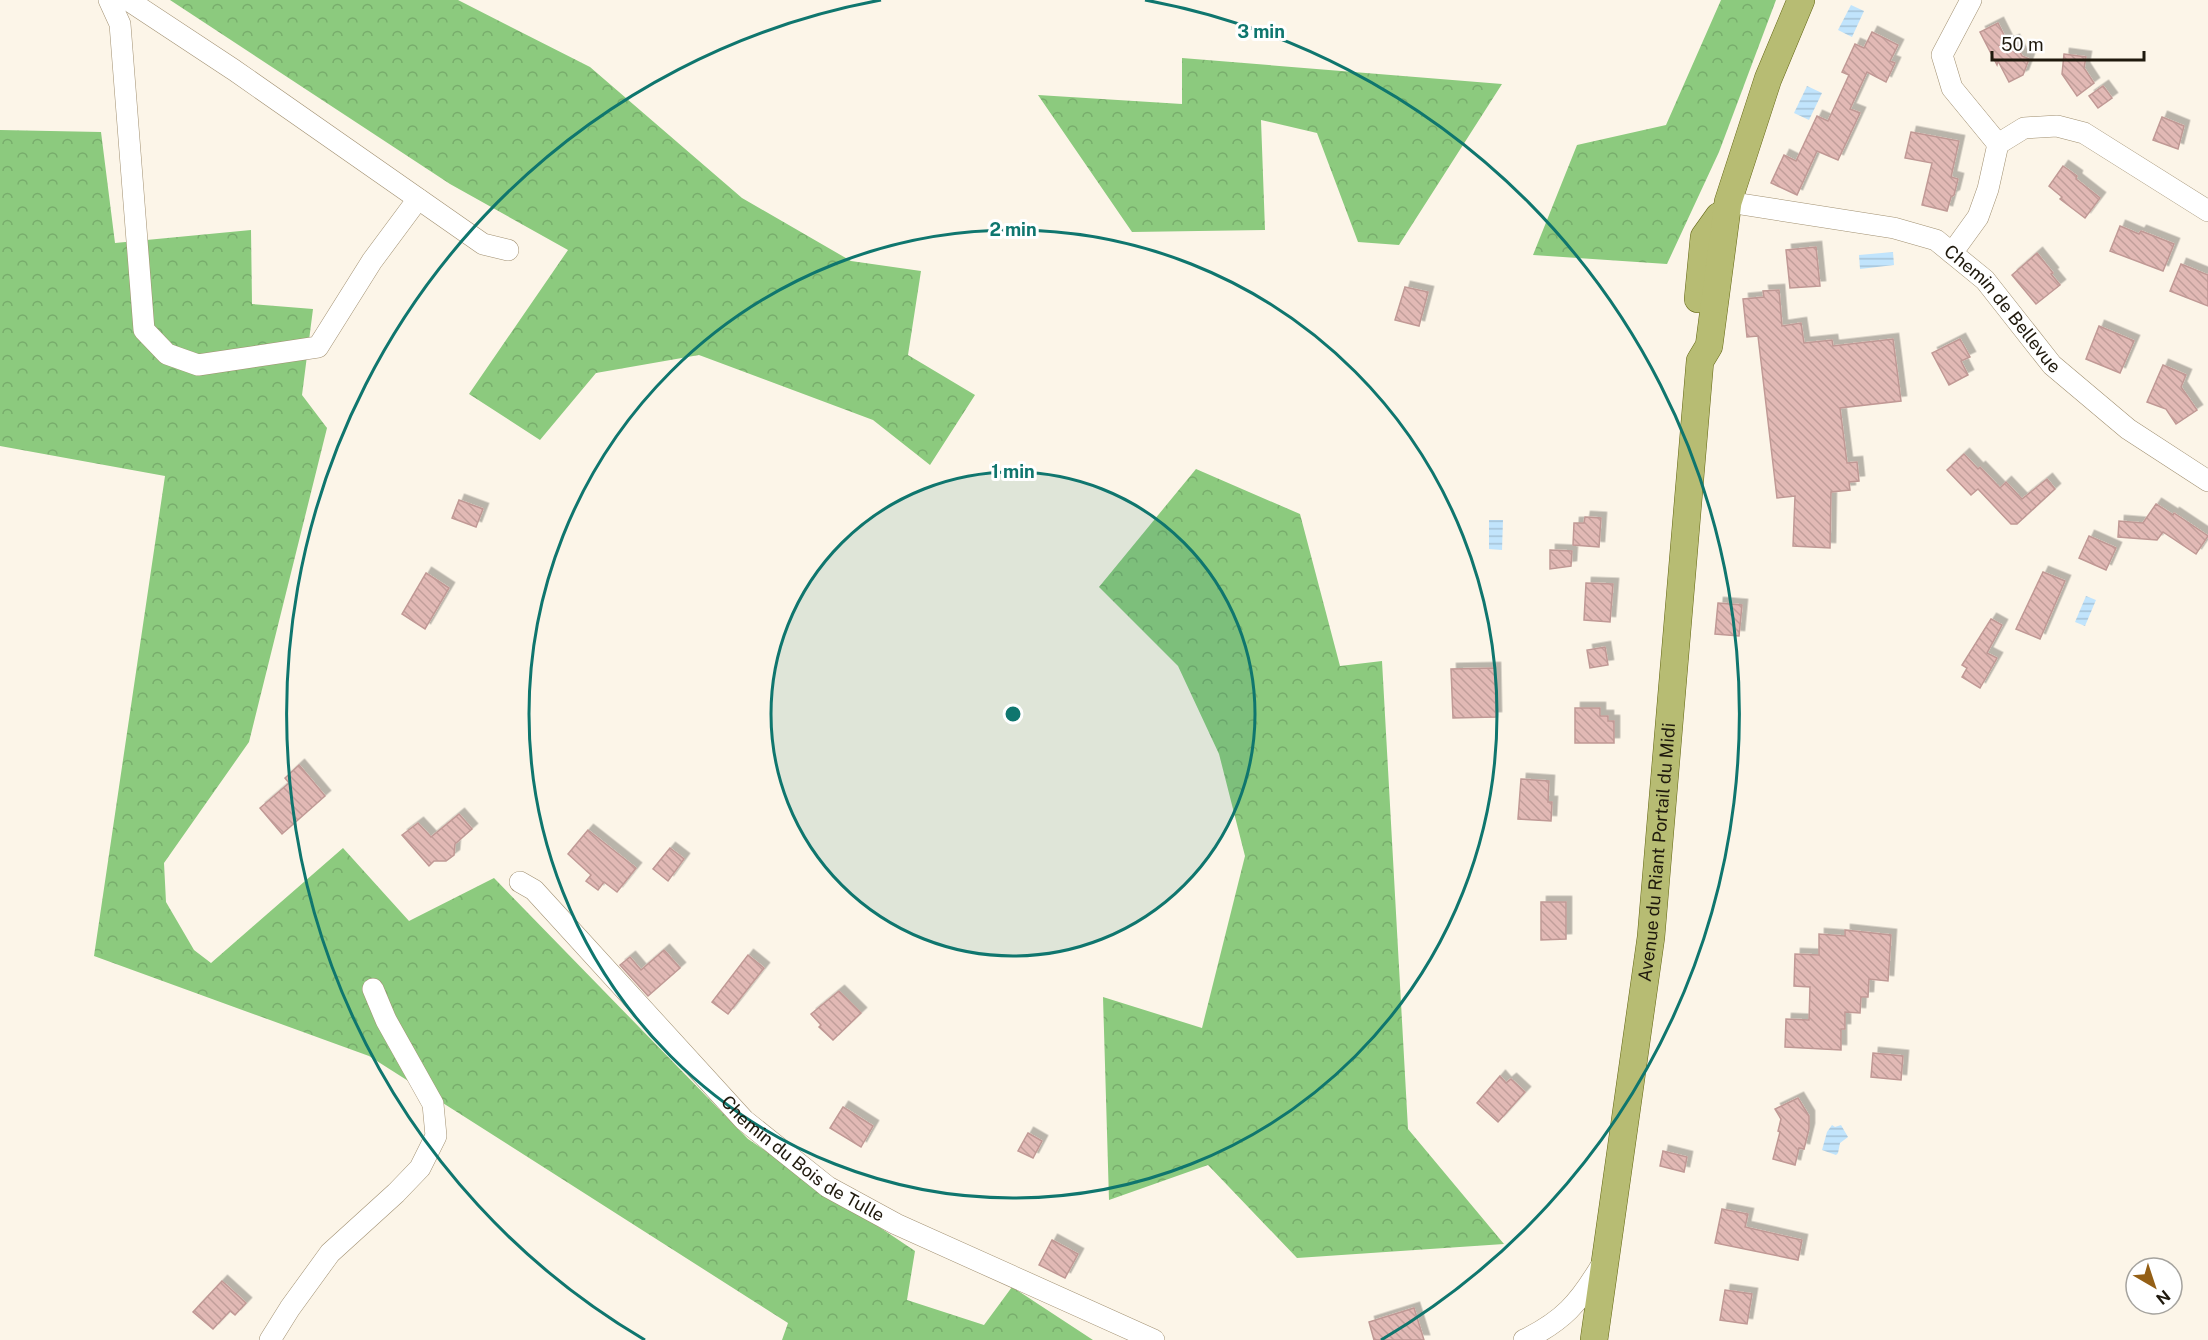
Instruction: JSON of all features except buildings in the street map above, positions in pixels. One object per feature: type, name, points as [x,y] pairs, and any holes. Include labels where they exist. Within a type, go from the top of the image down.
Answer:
[{"type":"main road","name":"Avenue du Riant Portail du Midi","points":[[1594,1340],[1651,937],[1700,361],[1709,346],[1728,202],[1768,79],[1801,0]]},
{"type":"street","points":[[109,0],[120,24],[144,330],[167,354],[198,365],[318,347],[372,261],[418,199]]},
{"type":"street","points":[[128,0],[234,70],[483,244],[508,250]]},
{"type":"street","points":[[1971,0],[1942,55],[1952,88],[1998,144]]},
{"type":"street","points":[[1952,253],[1978,217],[1988,189],[1998,144],[2024,128],[2057,126],[2084,133],[2208,211]]},
{"type":"street","name":"Chemin de Bellevue","points":[[1728,202],[1894,228],[1936,240],[1985,280],[2052,365],[2128,429],[2208,481]]},
{"type":"street","name":"Chemin du Bois de Tulle","points":[[520,882],[534,890],[744,1120],[828,1187],[896,1224],[1154,1340]]},
{"type":"street","points":[[270,1340],[330,1253],[420,1168],[436,1136],[433,1104],[386,1020],[373,989]]},
{"type":"street","points":[[1524,1340],[1546,1329],[1572,1308],[1585,1293],[1606,1258]]},
{"type":"green space","points":[[170,0],[458,0],[590,67],[742,198],[851,261],[921,271],[908,355],[975,395],[930,465],[873,420],[699,355],[596,373],[540,440],[469,394],[568,250],[450,184]]},
{"type":"green space","points":[[1721,0],[1776,0],[1719,152],[1667,264],[1533,255],[1577,145],[1666,125]]},
{"type":"green space","points":[[1182,58],[1502,84],[1399,245],[1358,242],[1317,133],[1261,120],[1265,230],[1132,232],[1038,95],[1182,104]]},
{"type":"green space","points":[[0,130],[101,132],[115,243],[251,230],[252,304],[313,309],[302,395],[327,428],[249,742],[164,863],[166,902],[194,950],[211,963],[343,848],[409,921],[494,878],[748,1139],[915,1251],[907,1300],[984,1325],[1012,1287],[1093,1340],[782,1340],[788,1323],[369,1056],[94,956],[165,476],[0,446]]},
{"type":"green space","points":[[1196,469],[1300,514],[1340,666],[1382,661],[1408,1129],[1504,1244],[1297,1258],[1208,1165],[1109,1200],[1103,997],[1202,1028],[1245,856],[1219,754],[1178,666],[1099,587]]},
{"type":"water","points":[[1851,5],[1864,11],[1852,37],[1838,30]]},
{"type":"water","points":[[1807,86],[1822,93],[1809,120],[1794,113]]},
{"type":"water","points":[[1893,252],[1894,265],[1860,269],[1859,255]]},
{"type":"water","points":[[1489,520],[1503,520],[1502,550],[1489,549]]},
{"type":"water","points":[[2086,596],[2096,600],[2085,626],[2075,622]]},
{"type":"water","points":[[1832,1125],[1835,1127],[1841,1125],[1848,1137],[1840,1143],[1836,1155],[1822,1150],[1827,1132]]}]
